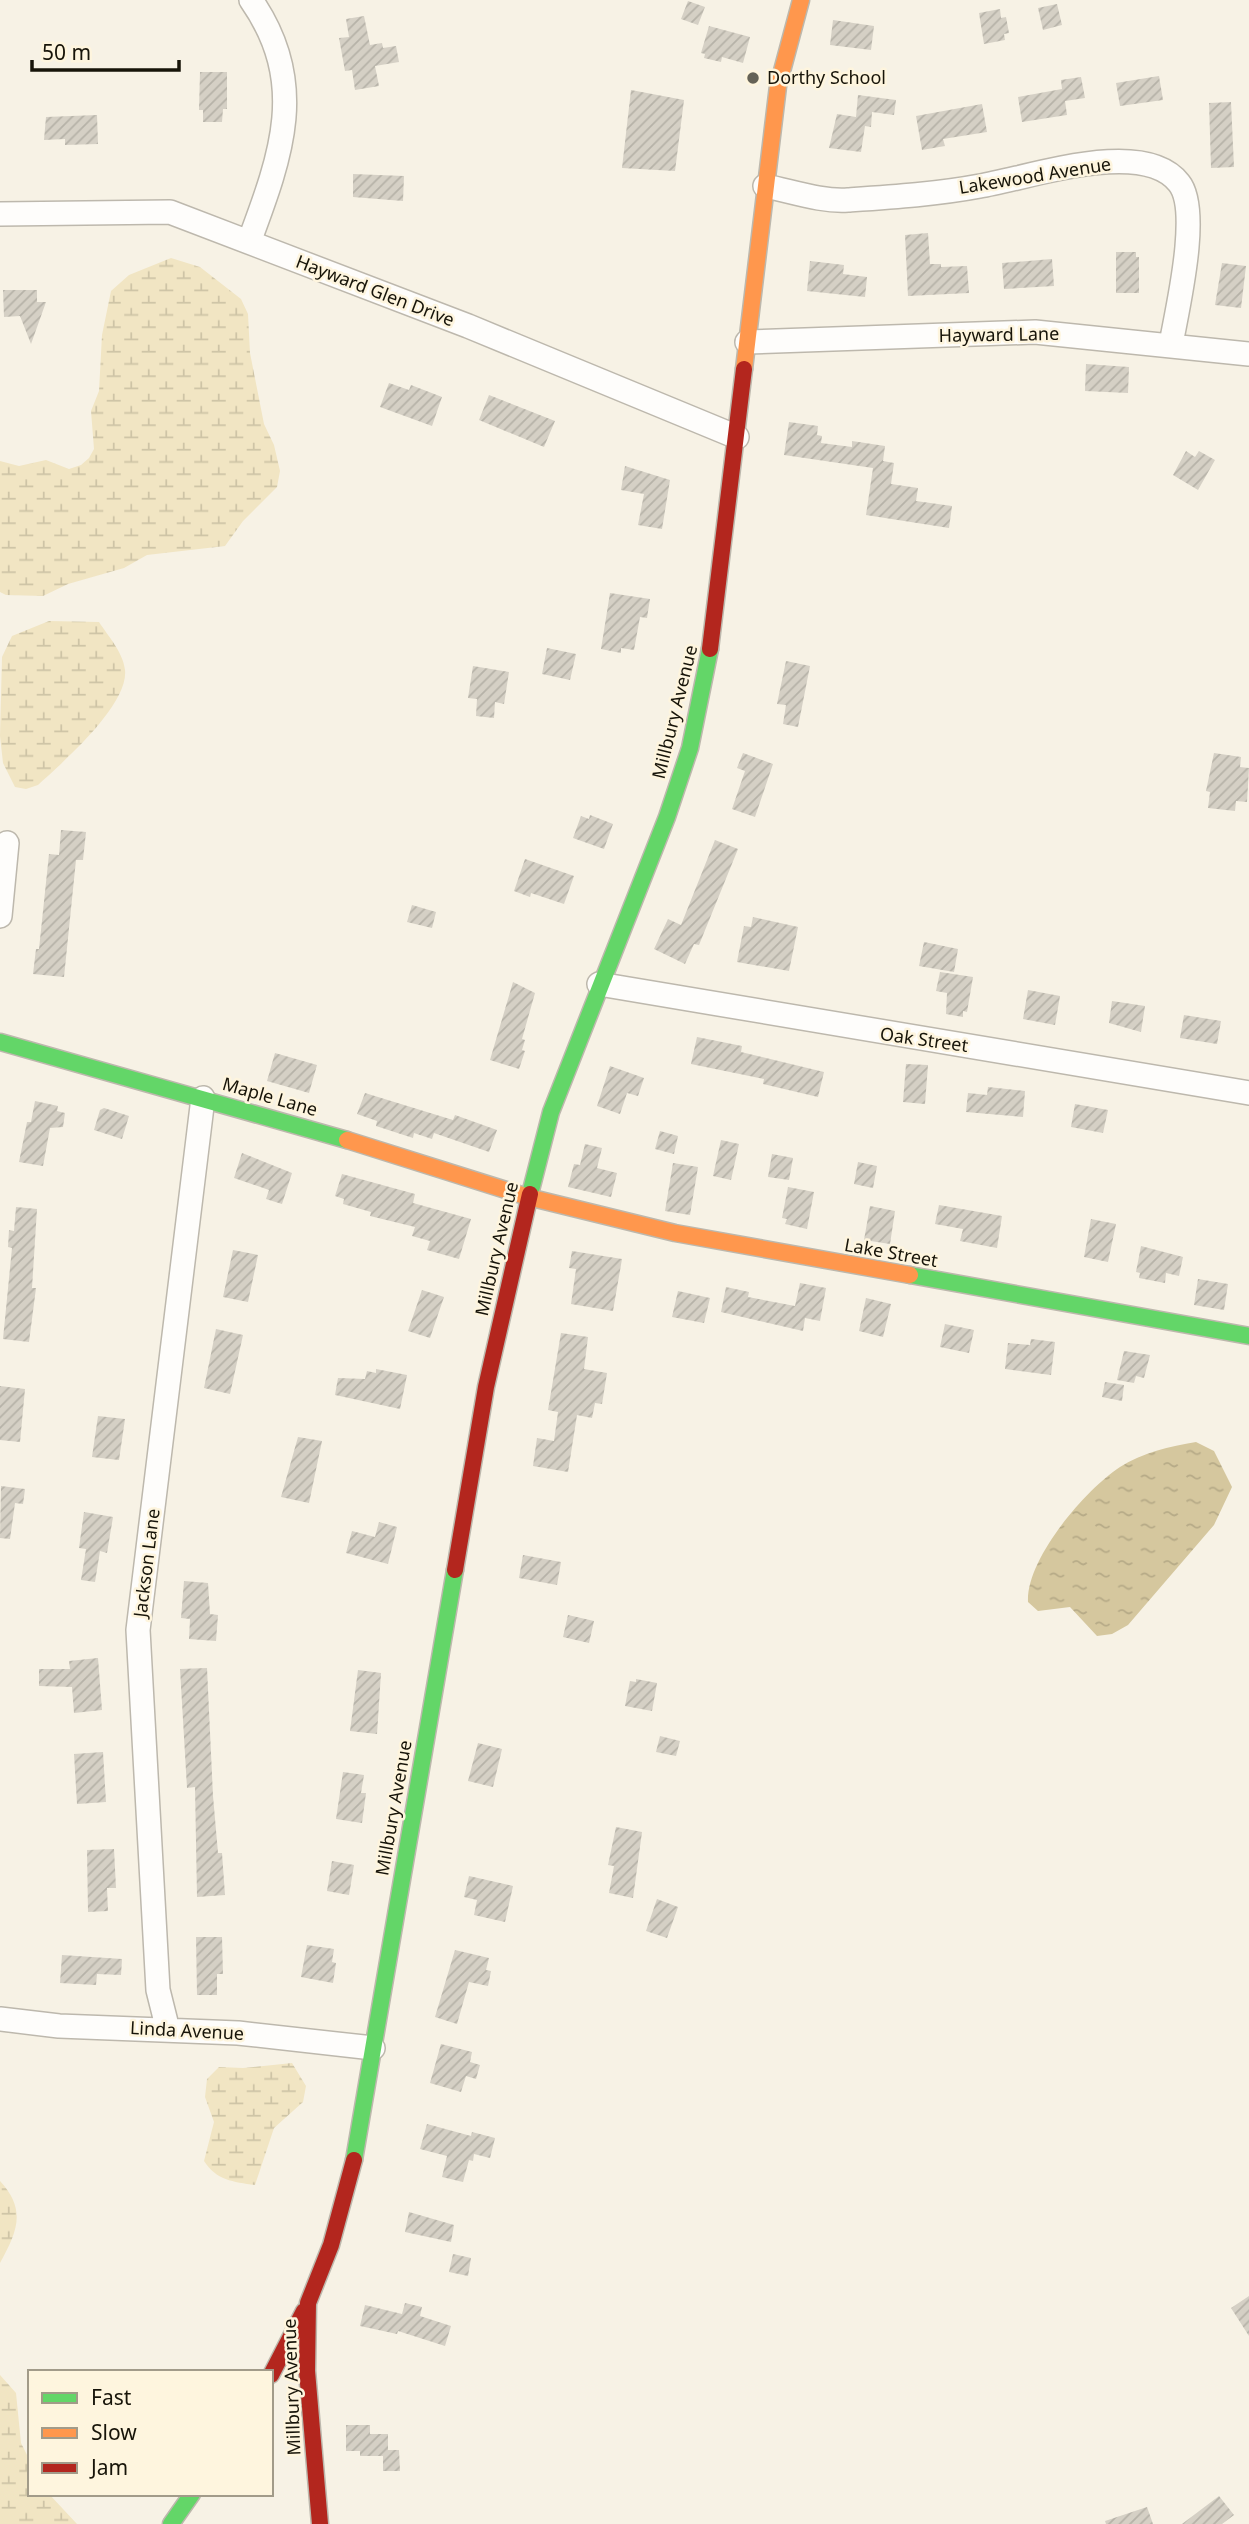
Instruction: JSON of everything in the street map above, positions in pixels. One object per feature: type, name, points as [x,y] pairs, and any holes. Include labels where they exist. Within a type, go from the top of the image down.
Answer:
[{"type":"main road","name":"Millbury Avenue","points":[[320,2524],[307,2371],[308,2303],[331,2245],[357,2148],[486,1387],[528,1197],[551,1112],[599,984],[653,853],[690,748],[708,670],[778,86],[801,0]]},
{"type":"main road","name":"Maple Lane","points":[[0,1042],[203,1098],[528,1197]]},
{"type":"main road","name":"Lake Street","points":[[528,1197],[675,1233],[1249,1336]]},
{"type":"main road","points":[[273,2371],[308,2303]]},
{"type":"main road","points":[[171,2524],[191,2496]]},
{"type":"street","points":[[249,242],[273,177],[286,115],[285,82],[271,34],[250,0]]},
{"type":"street","name":"Lakewood Avenue","points":[[765,186],[845,200],[979,187],[1095,163],[1129,161],[1160,168],[1179,183],[1185,195],[1188,243],[1171,344]]},
{"type":"street","name":"Hayward Glen Drive","points":[[0,214],[170,212],[468,326],[737,437]]},
{"type":"street","name":"Hayward Lane","points":[[747,342],[1035,332],[1249,354]]},
{"type":"street","points":[[0,916],[7,843]]},
{"type":"street","name":"Oak Street","points":[[599,984],[1249,1093]]},
{"type":"street","name":"Jackson Lane","points":[[168,2030],[158,1990],[138,1630],[203,1098]]},
{"type":"street","name":"Linda Avenue","points":[[0,2020],[59,2026],[238,2033],[373,2048]]},
{"type":"green space","points":[[171,258],[200,267],[241,299],[248,314],[250,353],[264,424],[274,445],[280,471],[277,487],[243,521],[225,546],[147,555],[124,568],[68,584],[43,596],[6,595],[0,592],[0,461],[19,466],[46,460],[69,469],[81,465],[89,458],[94,449],[91,411],[99,391],[102,335],[111,291],[129,275]]},
{"type":"green space","points":[[49,621],[99,622],[115,644],[125,670],[123,684],[106,716],[38,785],[26,789],[15,787],[3,763],[0,736],[2,657],[12,636]]},
{"type":"green space","points":[[292,2063],[306,2086],[303,2102],[274,2128],[255,2185],[232,2181],[214,2172],[204,2161],[214,2122],[205,2097],[207,2079],[219,2067],[243,2068]]},
{"type":"green space","points":[[0,2181],[14,2202],[16,2221],[15,2231],[0,2263]]},
{"type":"green space","points":[[0,2375],[16,2393],[21,2443],[28,2457],[28,2496],[51,2496],[77,2524],[0,2524]]},
{"type":"water","points":[[1196,1442],[1214,1451],[1232,1487],[1214,1525],[1128,1625],[1112,1634],[1097,1636],[1070,1607],[1038,1611],[1028,1602],[1030,1585],[1047,1546],[1075,1508],[1091,1492],[1120,1467],[1138,1458],[1166,1448]]},
{"type":"building","points":[[688,1],[705,7],[698,25],[681,19]]},
{"type":"building","points":[[1057,4],[1062,25],[1043,30],[1038,8]]},
{"type":"building","points":[[1000,9],[1001,18],[1006,17],[1009,33],[1004,34],[1005,40],[984,44],[979,13]]},
{"type":"building","points":[[364,16],[370,45],[382,43],[383,48],[396,46],[399,62],[375,66],[379,86],[355,90],[352,70],[345,71],[339,38],[349,37],[346,19]]},
{"type":"building","points":[[833,20],[874,26],[871,50],[830,45]]},
{"type":"building","points":[[709,26],[750,37],[743,63],[722,57],[721,62],[704,58],[705,54],[701,53]]},
{"type":"building","points":[[200,72],[227,72],[227,109],[223,109],[222,122],[203,122],[203,110],[199,110]]},
{"type":"building","points":[[1159,76],[1163,100],[1120,106],[1116,83]]},
{"type":"building","points":[[1081,77],[1085,98],[1065,101],[1067,115],[1022,122],[1018,97],[1062,89],[1061,80]]},
{"type":"building","points":[[631,90],[684,100],[675,171],[622,168]]},
{"type":"building","points":[[858,95],[896,100],[894,115],[872,112],[871,127],[865,126],[861,152],[829,148],[837,114],[856,117]]},
{"type":"building","points":[[1231,102],[1234,167],[1211,168],[1209,103]]},
{"type":"building","points":[[982,104],[987,132],[943,139],[945,146],[922,150],[916,116]]},
{"type":"building","points":[[97,115],[98,144],[65,145],[65,139],[44,140],[46,117]]},
{"type":"building","points":[[353,174],[404,176],[403,201],[353,197]]},
{"type":"building","points":[[928,233],[930,264],[941,264],[941,267],[967,266],[969,293],[908,296],[905,235]]},
{"type":"building","points":[[1116,252],[1136,252],[1136,257],[1139,257],[1139,293],[1116,293]]},
{"type":"building","points":[[1052,259],[1054,286],[1004,289],[1002,263]]},
{"type":"building","points":[[810,261],[844,265],[843,274],[867,277],[865,297],[807,291]]},
{"type":"building","points":[[1222,263],[1246,266],[1241,308],[1215,305]]},
{"type":"building","points":[[3,290],[37,290],[37,302],[46,302],[31,344],[20,316],[4,317]]},
{"type":"building","points":[[1086,364],[1129,367],[1128,393],[1085,391]]},
{"type":"building","points":[[389,383],[409,390],[411,385],[442,397],[432,426],[380,407]]},
{"type":"building","points":[[489,395],[555,421],[544,447],[479,420]]},
{"type":"building","points":[[789,422],[818,426],[817,435],[822,436],[821,443],[852,447],[852,441],[885,446],[883,461],[894,463],[891,484],[918,488],[916,501],[952,506],[949,528],[866,515],[873,468],[784,455]]},
{"type":"building","points":[[1186,451],[1195,457],[1199,451],[1215,460],[1198,490],[1173,475]]},
{"type":"building","points":[[625,466],[670,480],[662,529],[638,525],[644,494],[621,490]]},
{"type":"building","points":[[610,593],[650,599],[647,618],[640,617],[634,650],[621,648],[621,653],[601,649]]},
{"type":"building","points":[[547,648],[576,654],[570,680],[542,674]]},
{"type":"building","points":[[786,661],[810,666],[798,727],[783,724],[786,705],[777,704]]},
{"type":"building","points":[[473,666],[509,672],[504,704],[495,702],[494,718],[476,716],[477,699],[468,698]]},
{"type":"building","points":[[743,753],[773,764],[755,817],[732,809],[745,771],[737,768]]},
{"type":"building","points":[[1214,753],[1241,757],[1240,767],[1249,768],[1247,802],[1236,801],[1235,811],[1208,808],[1210,792],[1206,791]]},
{"type":"building","points":[[590,815],[613,824],[604,849],[573,838],[581,816],[589,819]]},
{"type":"building","points":[[61,830],[86,832],[83,860],[76,860],[64,977],[33,974],[36,949],[39,949],[49,854],[59,855]]},
{"type":"building","points":[[715,840],[738,849],[699,945],[694,944],[685,964],[654,949],[668,919],[681,925]]},
{"type":"building","points":[[525,859],[574,876],[564,904],[531,893],[530,897],[514,891]]},
{"type":"building","points":[[412,905],[436,912],[432,928],[407,922]]},
{"type":"building","points":[[753,917],[798,927],[789,971],[737,962],[744,926],[751,927]]},
{"type":"building","points":[[924,942],[958,949],[954,972],[919,966]]},
{"type":"building","points":[[940,972],[973,977],[967,1012],[963,1011],[963,1017],[946,1014],[947,993],[936,991]]},
{"type":"building","points":[[513,982],[535,993],[522,1039],[525,1040],[522,1050],[525,1051],[519,1069],[490,1060]]},
{"type":"building","points":[[1028,990],[1060,996],[1055,1025],[1023,1019]]},
{"type":"building","points":[[1112,1001],[1145,1006],[1141,1032],[1109,1023]]},
{"type":"building","points":[[1184,1015],[1221,1021],[1217,1044],[1180,1038]]},
{"type":"building","points":[[697,1037],[742,1046],[741,1052],[824,1072],[818,1097],[763,1084],[764,1079],[691,1064]]},
{"type":"building","points":[[275,1053],[317,1065],[309,1093],[267,1081]]},
{"type":"building","points":[[906,1064],[928,1065],[925,1104],[903,1102]]},
{"type":"building","points":[[610,1066],[644,1078],[638,1096],[627,1093],[620,1114],[597,1106]]},
{"type":"building","points":[[988,1087],[1025,1091],[1023,1117],[966,1112],[968,1093],[987,1095]]},
{"type":"building","points":[[365,1093],[453,1120],[455,1115],[497,1130],[489,1152],[434,1133],[432,1139],[414,1133],[413,1138],[376,1126],[377,1121],[357,1114]]},
{"type":"building","points":[[35,1101],[58,1106],[57,1111],[65,1113],[63,1127],[50,1128],[43,1166],[19,1162],[27,1122],[31,1122]]},
{"type":"building","points":[[1075,1104],[1108,1110],[1103,1133],[1071,1127]]},
{"type":"building","points":[[104,1108],[129,1116],[122,1139],[94,1130],[100,1110]]},
{"type":"building","points":[[660,1131],[678,1136],[674,1154],[655,1149]]},
{"type":"building","points":[[721,1140],[739,1144],[731,1180],[713,1176]]},
{"type":"building","points":[[585,1144],[602,1148],[597,1168],[617,1173],[611,1197],[568,1187],[574,1164],[580,1165]]},
{"type":"building","points":[[242,1153],[292,1173],[282,1204],[266,1199],[269,1190],[234,1178]]},
{"type":"building","points":[[772,1154],[793,1158],[789,1180],[768,1177]]},
{"type":"building","points":[[858,1162],[877,1166],[873,1188],[854,1184]]},
{"type":"building","points":[[673,1163],[698,1167],[690,1215],[665,1211]]},
{"type":"building","points":[[342,1174],[415,1194],[413,1203],[471,1219],[459,1259],[427,1250],[430,1241],[412,1236],[415,1227],[370,1216],[371,1212],[343,1204],[344,1199],[335,1196]]},
{"type":"building","points":[[788,1187],[814,1192],[807,1229],[785,1224],[787,1219],[782,1218]]},
{"type":"building","points":[[939,1205],[1002,1216],[997,1248],[960,1241],[963,1229],[935,1224]]},
{"type":"building","points":[[870,1206],[895,1211],[890,1244],[864,1240]]},
{"type":"building","points":[[16,1207],[37,1209],[32,1288],[36,1288],[29,1342],[3,1339],[12,1248],[8,1247],[9,1230],[14,1231]]},
{"type":"building","points":[[1091,1219],[1116,1224],[1108,1262],[1084,1257]]},
{"type":"building","points":[[1141,1246],[1183,1257],[1179,1276],[1166,1273],[1165,1283],[1139,1278],[1140,1273],[1136,1272]]},
{"type":"building","points":[[233,1250],[258,1255],[248,1302],[223,1297]]},
{"type":"building","points":[[572,1251],[622,1259],[613,1311],[571,1304],[576,1269],[569,1268]]},
{"type":"building","points":[[1198,1279],[1228,1284],[1224,1310],[1194,1305]]},
{"type":"building","points":[[800,1283],[826,1288],[820,1321],[805,1318],[803,1331],[721,1312],[726,1287],[749,1292],[748,1297],[795,1306]]},
{"type":"building","points":[[422,1290],[444,1297],[430,1338],[408,1331]]},
{"type":"building","points":[[678,1291],[710,1298],[704,1323],[672,1317]]},
{"type":"building","points":[[866,1298],[891,1304],[883,1337],[859,1331]]},
{"type":"building","points":[[945,1324],[974,1330],[969,1353],[940,1347]]},
{"type":"building","points":[[216,1329],[243,1335],[230,1394],[204,1388]]},
{"type":"building","points":[[561,1333],[588,1337],[584,1369],[607,1373],[602,1404],[595,1403],[592,1418],[577,1415],[568,1472],[533,1466],[537,1438],[554,1441],[558,1412],[548,1410]]},
{"type":"building","points":[[1031,1339],[1055,1342],[1051,1375],[1005,1369],[1008,1343],[1030,1345]]},
{"type":"building","points":[[1124,1351],[1150,1355],[1144,1378],[1136,1376],[1134,1383],[1117,1380]]},
{"type":"building","points":[[376,1369],[407,1375],[400,1409],[335,1395],[338,1378],[365,1379],[367,1371],[376,1373]]},
{"type":"building","points":[[1105,1382],[1124,1385],[1122,1401],[1102,1397]]},
{"type":"building","points":[[0,1386],[25,1389],[20,1442],[0,1440]]},
{"type":"building","points":[[98,1416],[125,1419],[119,1460],[92,1457]]},
{"type":"building","points":[[298,1437],[322,1441],[309,1503],[281,1497]]},
{"type":"building","points":[[1,1486],[25,1489],[23,1504],[15,1503],[10,1539],[0,1538]]},
{"type":"building","points":[[84,1512],[113,1517],[107,1553],[100,1551],[95,1582],[81,1580],[86,1549],[79,1548]]},
{"type":"building","points":[[379,1522],[397,1527],[388,1564],[346,1553],[352,1531],[375,1537]]},
{"type":"building","points":[[523,1555],[561,1562],[557,1585],[519,1578]]},
{"type":"building","points":[[184,1581],[208,1583],[210,1614],[218,1615],[216,1641],[189,1639],[190,1619],[181,1618]]},
{"type":"building","points":[[568,1615],[594,1621],[589,1643],[563,1637]]},
{"type":"building","points":[[98,1658],[102,1710],[74,1713],[72,1687],[39,1686],[39,1669],[70,1669],[69,1661]]},
{"type":"building","points":[[207,1668],[213,1796],[225,1895],[197,1897],[195,1787],[187,1788],[180,1669]]},
{"type":"building","points":[[358,1670],[381,1673],[377,1734],[350,1731]]},
{"type":"building","points":[[636,1679],[657,1683],[652,1711],[625,1706],[630,1681],[636,1682]]},
{"type":"building","points":[[660,1736],[680,1741],[676,1756],[656,1752]]},
{"type":"building","points":[[478,1743],[502,1749],[493,1787],[468,1781]]},
{"type":"building","points":[[103,1752],[106,1802],[77,1804],[74,1754]]},
{"type":"building","points":[[343,1772],[364,1775],[361,1793],[366,1793],[362,1823],[336,1819]]},
{"type":"building","points":[[616,1827],[642,1832],[633,1898],[609,1893],[614,1866],[608,1865]]},
{"type":"building","points":[[114,1849],[116,1888],[107,1888],[108,1911],[88,1912],[87,1850]]},
{"type":"building","points":[[332,1861],[354,1865],[349,1895],[327,1891]]},
{"type":"building","points":[[469,1876],[513,1886],[505,1922],[474,1915],[477,1900],[464,1897]]},
{"type":"building","points":[[657,1899],[678,1907],[667,1938],[646,1931]]},
{"type":"building","points":[[196,1937],[222,1937],[223,1974],[217,1974],[217,1995],[197,1995]]},
{"type":"building","points":[[307,1945],[334,1949],[332,1962],[336,1963],[333,1983],[301,1977]]},
{"type":"building","points":[[455,1950],[489,1958],[486,1970],[491,1971],[488,1986],[469,1982],[457,2024],[435,2017]]},
{"type":"building","points":[[62,1955],[122,1959],[121,1975],[97,1974],[96,1985],[60,1983]]},
{"type":"building","points":[[441,2044],[472,2052],[470,2062],[480,2065],[476,2079],[466,2076],[461,2092],[430,2083]]},
{"type":"building","points":[[427,2124],[471,2136],[472,2132],[495,2138],[490,2158],[474,2154],[473,2161],[469,2160],[463,2182],[442,2177],[447,2156],[420,2149]]},
{"type":"building","points":[[409,2212],[454,2225],[451,2242],[405,2232]]},
{"type":"building","points":[[453,2254],[471,2258],[468,2276],[449,2272]]},
{"type":"building","points":[[1249,2296],[1249,2336],[1231,2308]]},
{"type":"building","points":[[405,2303],[422,2307],[420,2316],[451,2326],[445,2346],[398,2331],[397,2334],[360,2326],[365,2305],[402,2314]]},
{"type":"building","points":[[346,2425],[370,2425],[370,2434],[388,2434],[388,2450],[399,2450],[400,2471],[383,2471],[383,2456],[360,2456],[360,2451],[346,2451]]},
{"type":"building","points":[[1219,2496],[1234,2515],[1222,2524],[1182,2524]]},
{"type":"building","points":[[1147,2507],[1153,2524],[1106,2524],[1105,2521]]},
{"type":"traffic: fast","points":[[530,1194],[551,1112],[667,817],[690,748],[710,649]]},
{"type":"traffic: fast","points":[[0,1042],[347,1140]]},
{"type":"traffic: fast","points":[[910,1275],[1249,1336]]},
{"type":"traffic: fast","points":[[354,2160],[455,1570]]},
{"type":"traffic: fast","points":[[171,2524],[191,2496]]},
{"type":"traffic: slow","points":[[744,369],[778,86],[801,0]]},
{"type":"traffic: slow","points":[[347,1140],[528,1197],[675,1233],[910,1275]]},
{"type":"traffic: jam","points":[[710,649],[744,369]]},
{"type":"traffic: jam","points":[[455,1570],[486,1387],[530,1194]]},
{"type":"traffic: jam","points":[[320,2524],[307,2371],[308,2303],[331,2245],[354,2160]]},
{"type":"traffic: jam","points":[[273,2371],[304,2311]]},
{"type":"place","name":"Dorthy School","points":[[753,78]]}]
